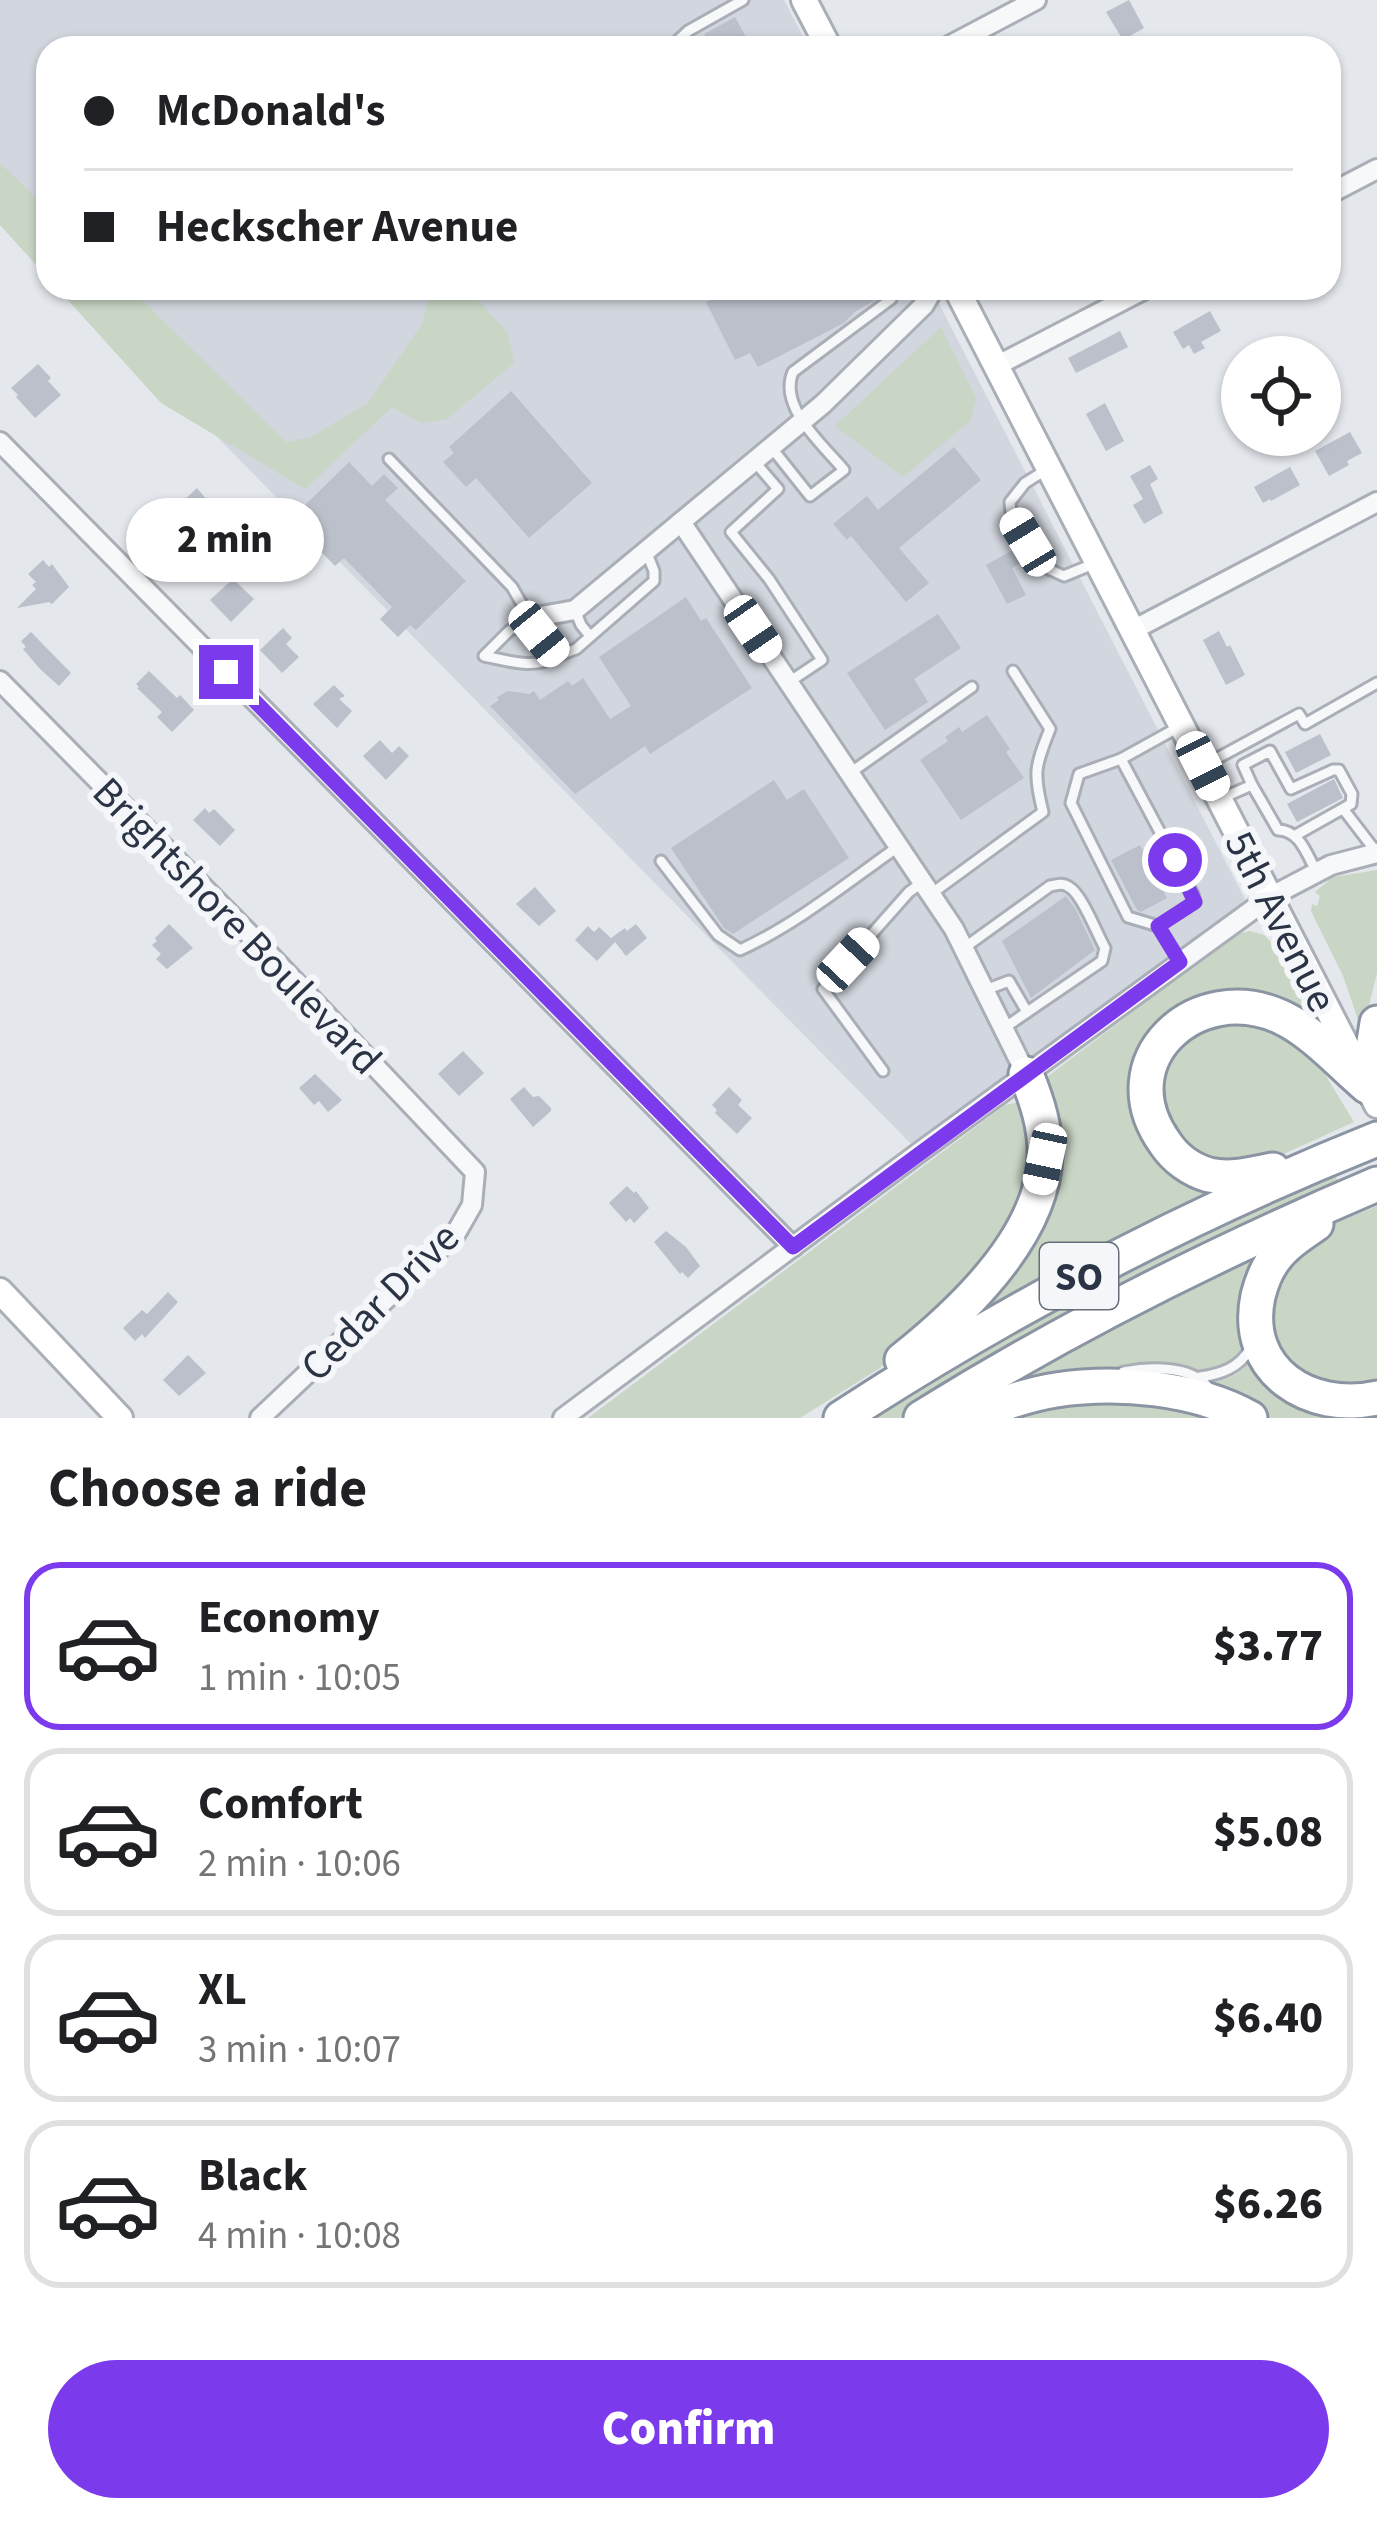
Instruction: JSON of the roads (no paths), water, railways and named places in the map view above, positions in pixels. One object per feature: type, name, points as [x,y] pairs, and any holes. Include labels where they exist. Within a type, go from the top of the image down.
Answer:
[{"type":"highway","points":[[1330,1158],[1233,1178],[1187,1165],[1168,1148],[1148,1108],[1146,1084],[1152,1058],[1167,1034],[1192,1016],[1222,1008],[1251,1008],[1280,1016],[1305,1032],[1372,1096]]},
{"type":"highway","points":[[1372,1096],[1377,1023]]},
{"type":"highway","points":[[829,1418],[960,1309],[998,1267],[1021,1232],[1037,1195],[1045,1159],[1043,1129],[1026,1074]]},
{"type":"highway","name":"SO","points":[[841,1418],[1017,1310],[1123,1252],[1377,1139]]},
{"type":"highway","points":[[1376,1185],[1291,1241],[1271,1263],[1258,1296],[1256,1332],[1265,1357],[1280,1377],[1305,1391],[1328,1400],[1377,1398]]},
{"type":"highway","name":"SO","points":[[921,1418],[1146,1289],[1376,1185]]},
{"type":"highway","points":[[965,1418],[1054,1390],[1102,1386],[1150,1389],[1241,1413]]},
{"type":"main road","points":[[804,0],[823,36]]},
{"type":"main road","name":"5th Avenue","points":[[962,300],[1372,1096]]},
{"type":"main road","points":[[0,1291],[120,1418]]},
{"type":"street","points":[[968,36],[1036,0]]},
{"type":"street","points":[[1341,188],[1377,169]]},
{"type":"street","points":[[530,618],[575,610],[803,420],[927,300]]},
{"type":"street","points":[[996,366],[1124,300]]},
{"type":"street","points":[[0,442],[793,1247]]},
{"type":"street","points":[[1133,631],[1377,502]]},
{"type":"street","points":[[681,522],[927,888],[964,948],[1026,1074]]},
{"type":"street","name":"Brightshore Boulevard","points":[[0,680],[475,1172]]},
{"type":"street","points":[[563,1418],[1270,897],[1331,866],[1377,853]]},
{"type":"street","name":"Cedar Drive","points":[[260,1418],[456,1232],[472,1204],[475,1172]]},
{"type":"lane","points":[[683,36],[743,0]]},
{"type":"lane","points":[[771,447],[810,496],[844,470],[803,420],[789,396],[788,384],[793,372],[889,300]]},
{"type":"lane","points":[[389,459],[512,586],[557,656]]},
{"type":"lane","points":[[754,461],[778,489],[731,532],[822,660],[789,682]]},
{"type":"lane","points":[[1028,542],[1010,512],[1010,502],[1025,483],[1049,468]]},
{"type":"lane","points":[[530,618],[484,656],[545,664],[576,649],[654,581],[646,551]]},
{"type":"lane","points":[[1036,555],[1042,566],[1064,576],[1098,562]]},
{"type":"lane","points":[[575,610],[590,636]]},
{"type":"lane","points":[[883,1071],[824,988],[909,892],[927,888],[1043,812],[1035,780],[1050,729],[1013,671]]},
{"type":"lane","points":[[1203,766],[1299,714],[1305,724],[1377,683]]},
{"type":"lane","points":[[850,773],[972,687]]},
{"type":"lane","points":[[1180,962],[1158,926],[1128,917],[1071,803],[1079,774],[1121,759],[1182,726]]},
{"type":"lane","points":[[1296,835],[1344,810],[1352,794],[1339,770],[1292,789],[1270,751],[1243,765],[1278,830],[1296,835],[1316,873]]},
{"type":"lane","points":[[1121,759],[1195,902],[1158,926]]},
{"type":"lane","points":[[1220,799],[1252,785]]},
{"type":"lane","points":[[1344,810],[1377,853]]},
{"type":"lane","points":[[661,861],[718,935],[740,950],[797,918],[899,846]]},
{"type":"lane","points":[[964,948],[1050,886],[1069,886],[1077,894],[1105,954],[1102,961],[1004,1028]]},
{"type":"lane","points":[[985,990],[1009,981],[1027,1012]]},
{"type":"lane","points":[[1054,1390],[1127,1370],[1158,1368],[1200,1377],[1228,1370],[1244,1359],[1256,1332]]},
{"type":"lane","points":[[1200,1377],[1241,1413]]}]
